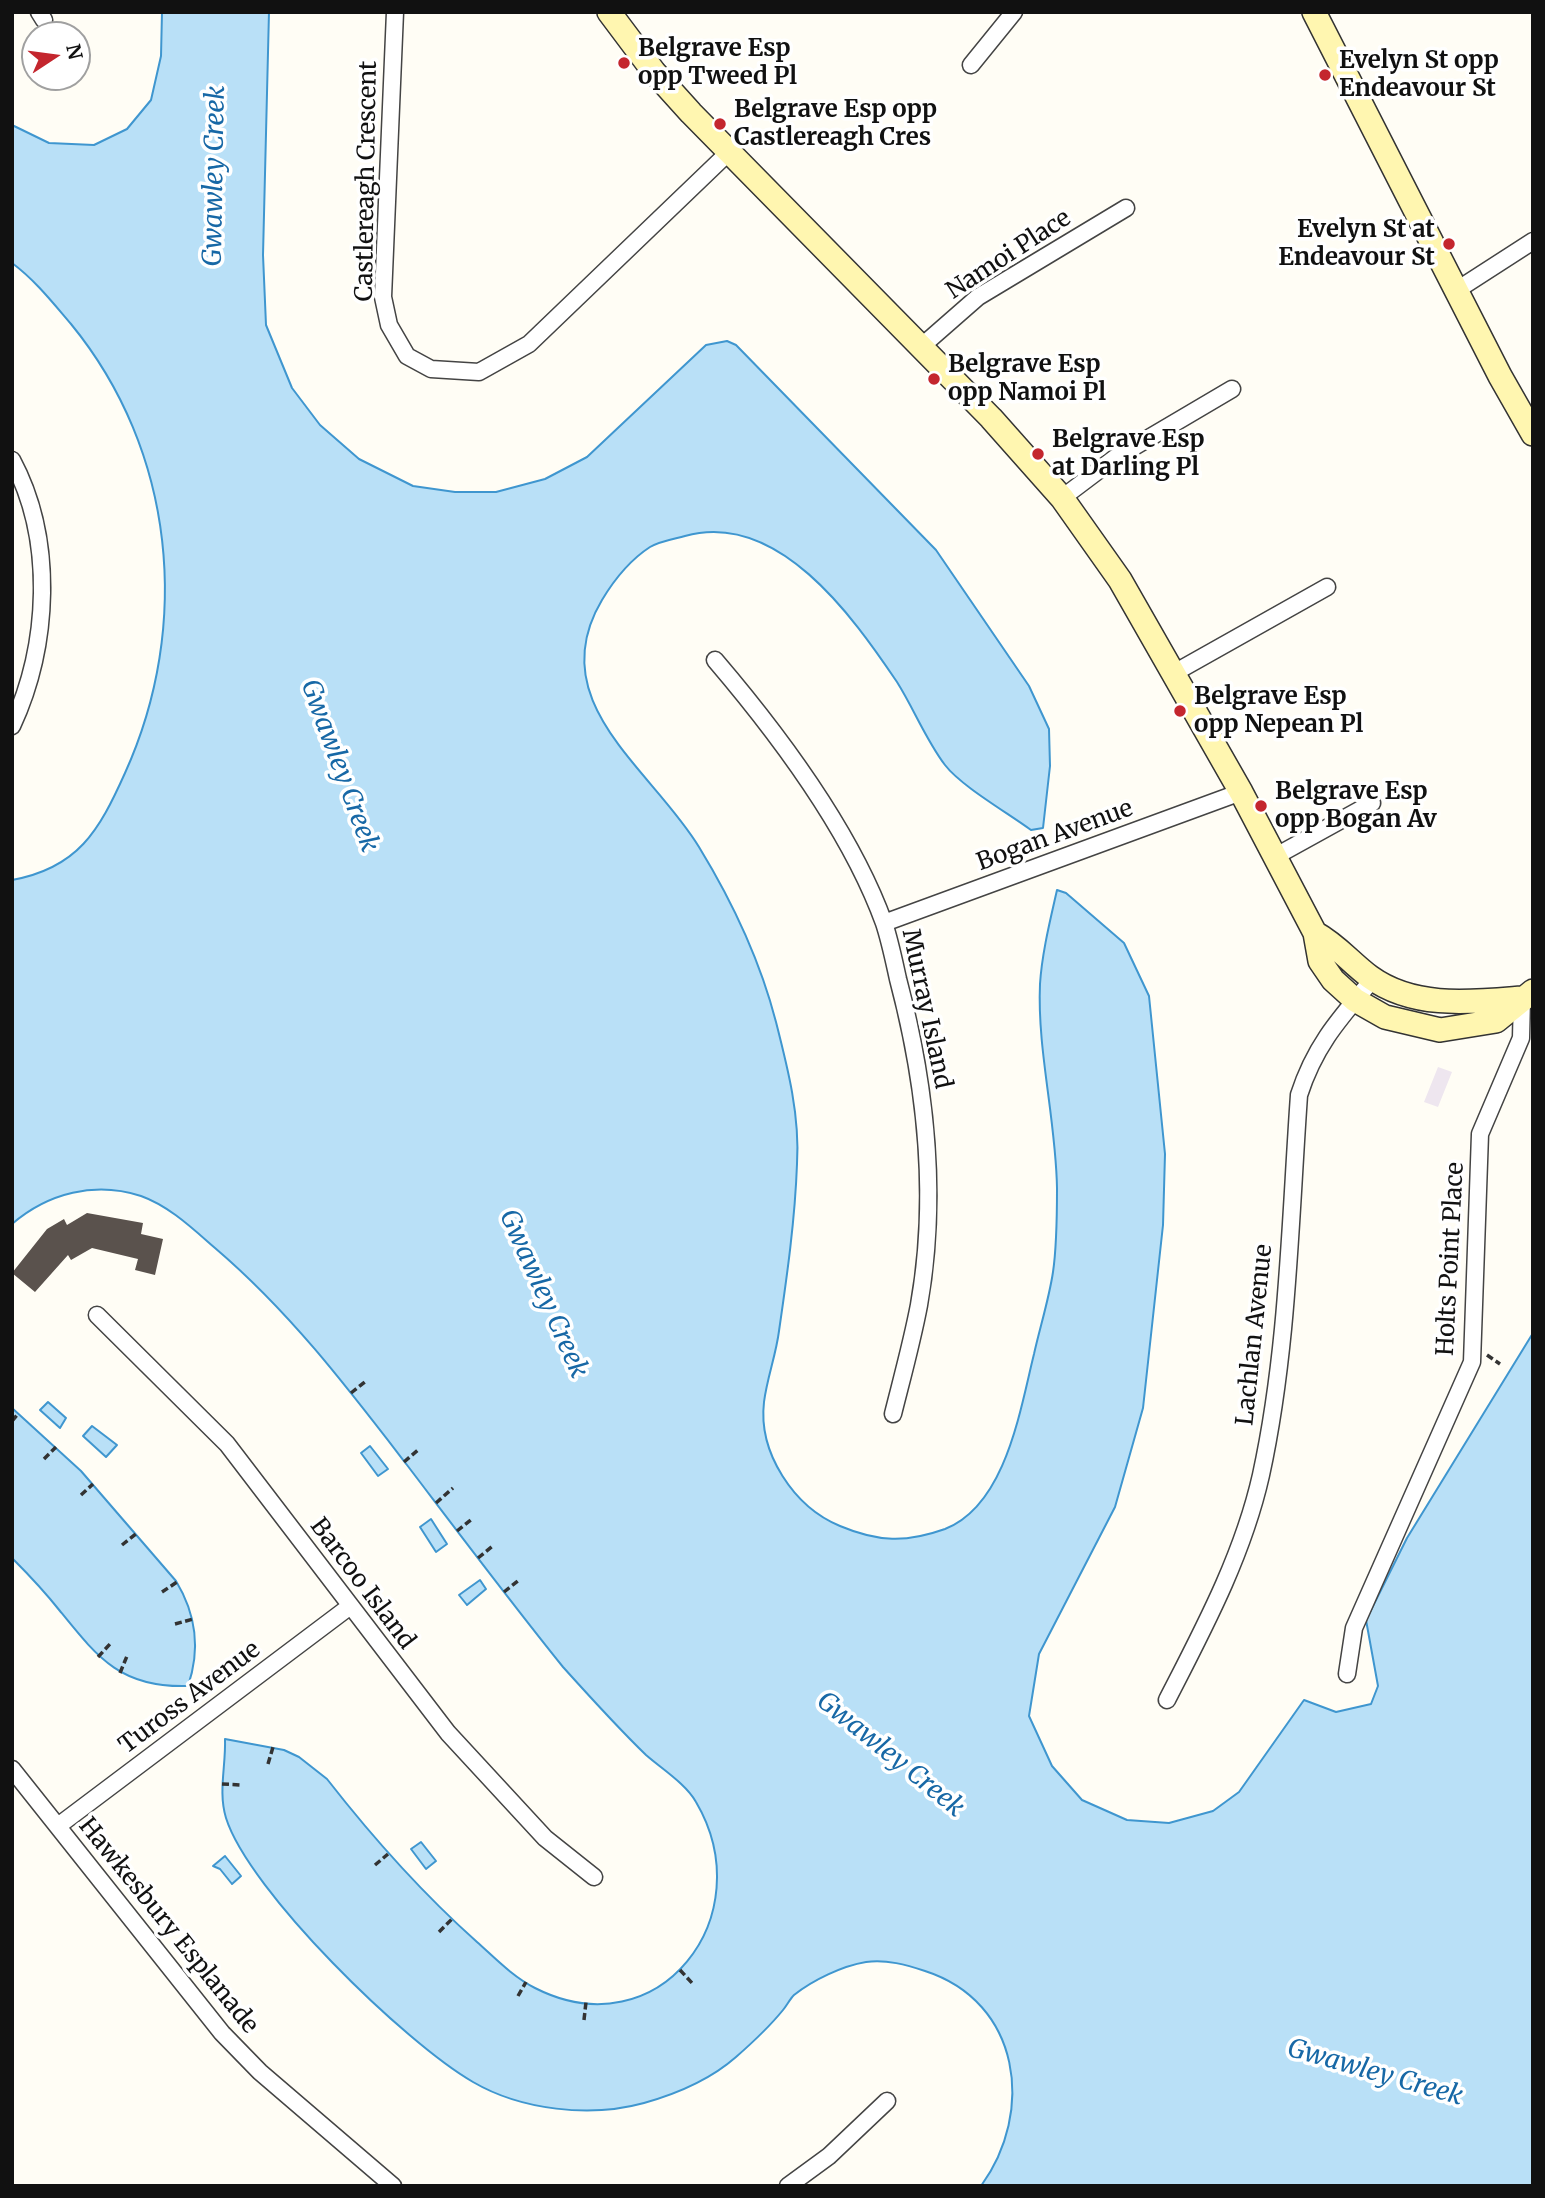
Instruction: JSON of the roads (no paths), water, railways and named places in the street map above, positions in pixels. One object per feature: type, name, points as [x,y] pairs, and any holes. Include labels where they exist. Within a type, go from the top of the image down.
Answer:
[{"type":"street","name":"Castlereagh Crescent","points":[[395,12],[383,297],[389,325],[407,356],[431,369],[479,372],[529,344],[729,152]]},
{"type":"street","points":[[971,65],[1014,12]]},
{"type":"street","points":[[1314,12],[1533,434]]},
{"type":"street","points":[[610,13],[654,72],[729,152],[922,346],[1062,498],[1120,580],[1241,792],[1315,933],[1320,961],[1333,980],[1355,1000],[1396,1021],[1440,1030],[1496,1021],[1528,995]]},
{"type":"street","name":"Namoi Place","points":[[922,346],[985,292],[1126,208]]},
{"type":"street","points":[[1458,290],[1533,241]]},
{"type":"street","points":[[1062,498],[1115,458],[1232,389]]},
{"type":"street","points":[[12,460],[34,520],[41,561],[42,600],[38,644],[12,726]]},
{"type":"street","points":[[1174,673],[1327,587]]},
{"type":"street","name":"Murray Island","points":[[715,660],[772,727],[827,810],[884,923],[910,1023],[926,1117],[928,1217],[919,1305],[893,1414]]},
{"type":"street","name":"Bogan Avenue","points":[[884,923],[1241,792]]},
{"type":"street","points":[[1276,856],[1372,803]]},
{"type":"street","points":[[1315,933],[1335,944],[1373,979],[1403,993],[1430,1000],[1471,1002],[1528,995]]},
{"type":"street","name":"Lachlan Avenue","points":[[1167,1700],[1219,1598],[1260,1477],[1281,1356],[1299,1095],[1309,1062],[1373,979]]},
{"type":"street","name":"Holts Point Place","points":[[1347,1674],[1354,1628],[1472,1362],[1480,1134],[1521,1038],[1528,995]]},
{"type":"street","name":"Barcoo Island","points":[[97,1315],[227,1444],[448,1733],[545,1838],[594,1877]]},
{"type":"street","name":"Tuross Avenue","points":[[58,1826],[349,1606]]},
{"type":"street","name":"Hawkesbury Esplanade","points":[[12,1769],[222,2033],[270,2080],[393,2186]]},
{"type":"street","points":[[788,2186],[829,2155],[887,2101]]},
{"type":"water","name":"Gwawley Creek","points":[[162,12],[269,12],[263,255],[266,325],[292,388],[320,425],[359,459],[413,486],[455,492],[496,492],[545,479],[587,457],[706,345],[727,341],[736,345],[936,550],[1029,686],[1049,729],[1050,766],[1043,828],[1031,830],[952,773],[932,745],[897,682],[858,627],[809,574],[781,553],[751,538],[719,532],[685,536],[650,547],[629,564],[612,585],[602,600],[587,637],[585,671],[593,702],[610,732],[679,818],[711,867],[753,954],[776,1022],[795,1110],[797,1164],[788,1269],[778,1340],[765,1393],[764,1421],[773,1459],[782,1476],[808,1506],[823,1517],[840,1526],[880,1538],[931,1534],[966,1517],[983,1499],[1007,1454],[1023,1402],[1047,1303],[1055,1251],[1056,1162],[1041,1034],[1040,984],[1057,890],[1066,893],[1124,943],[1149,996],[1165,1154],[1163,1225],[1143,1408],[1115,1507],[1039,1654],[1029,1716],[1052,1766],[1082,1800],[1127,1820],[1169,1823],[1213,1811],[1239,1792],[1304,1700],[1336,1712],[1371,1704],[1378,1686],[1366,1620],[1407,1538],[1533,1333],[1533,2186],[981,2186],[998,2157],[1009,2126],[1012,2094],[1009,2062],[999,2033],[982,2007],[957,1986],[925,1971],[881,1961],[847,1967],[810,1984],[794,1995],[772,2022],[736,2057],[716,2072],[681,2090],[623,2108],[579,2110],[534,2105],[492,2092],[473,2082],[409,2035],[371,2001],[296,1923],[240,1849],[224,1808],[222,1789],[225,1739],[284,1750],[299,1757],[327,1779],[417,1884],[504,1967],[535,1988],[580,2003],[622,2002],[658,1987],[687,1961],[707,1928],[717,1888],[713,1845],[692,1795],[646,1755],[563,1667],[340,1379],[293,1324],[242,1272],[171,1212],[151,1200],[124,1192],[89,1190],[73,1193],[41,1204],[12,1224],[12,880],[35,874],[70,856],[84,844],[106,812],[125,773],[146,716],[159,658],[165,599],[162,541],[151,483],[133,427],[106,374],[71,324],[36,284],[12,263],[12,125],[49,143],[94,145],[127,129],[151,100],[161,56]]},
{"type":"water","points":[[48,1402],[66,1418],[60,1428],[40,1410]]},
{"type":"water","points":[[12,1408],[81,1471],[176,1581],[188,1606],[194,1632],[194,1658],[188,1686],[145,1682],[113,1667],[87,1643],[12,1558]]},
{"type":"water","points":[[92,1426],[117,1445],[106,1457],[83,1436]]},
{"type":"water","points":[[370,1446],[388,1469],[378,1476],[361,1453]]},
{"type":"water","points":[[431,1519],[447,1544],[436,1552],[420,1527]]},
{"type":"water","points":[[480,1580],[486,1589],[467,1605],[459,1595]]},
{"type":"water","points":[[421,1842],[436,1861],[426,1869],[411,1849]]},
{"type":"water","points":[[225,1856],[241,1876],[232,1884],[220,1869],[213,1866]]},
{"type":"place","name":"Belgrave Esp opp Tweed Pl","points":[[624,63]]},
{"type":"place","name":"Evelyn St opp Endeavour St","points":[[1325,75]]},
{"type":"place","name":"Belgrave Esp opp Castlereagh Cres","points":[[720,124]]},
{"type":"place","name":"Evelyn St at Endeavour St","points":[[1449,244]]},
{"type":"place","name":"Belgrave Esp opp Namoi Pl","points":[[934,379]]},
{"type":"place","name":"Belgrave Esp at Darling Pl","points":[[1038,454]]},
{"type":"place","name":"Belgrave Esp opp Nepean Pl","points":[[1180,711]]},
{"type":"place","name":"Belgrave Esp opp Bogan Av","points":[[1261,806]]}]
